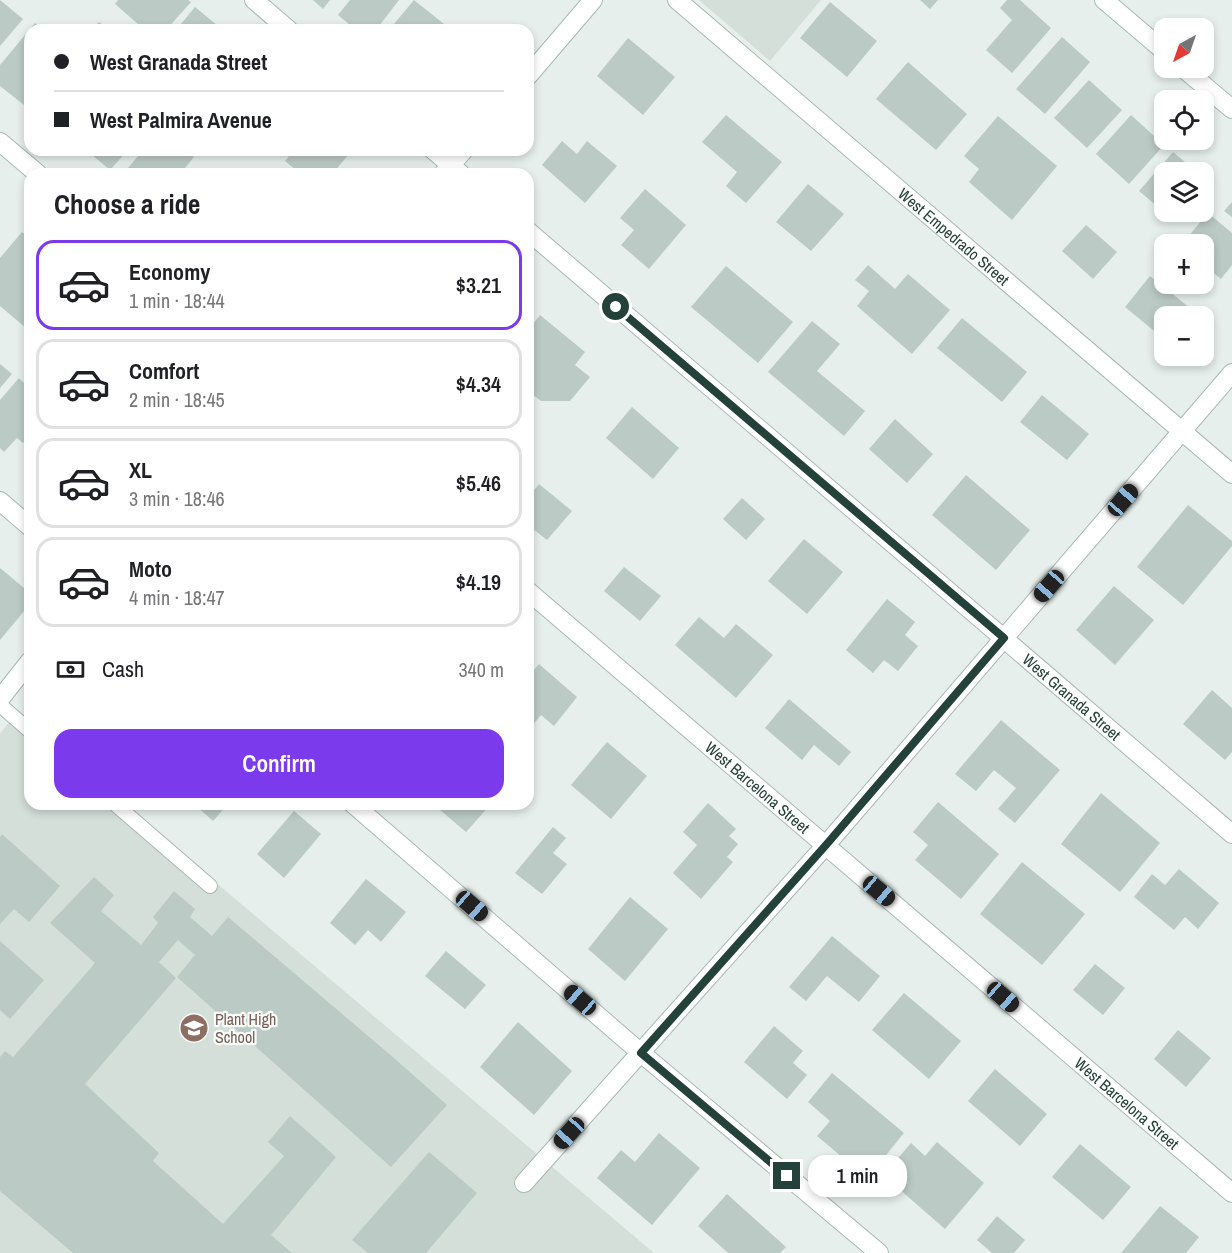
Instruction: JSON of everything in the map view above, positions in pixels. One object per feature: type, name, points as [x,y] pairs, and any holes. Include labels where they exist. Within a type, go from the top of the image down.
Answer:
[{"type":"street","points":[[254,0],[283,24]]},
{"type":"street","points":[[534,69],[593,0]]},
{"type":"street","name":"West Empedrado Street","points":[[677,0],[1232,474]]},
{"type":"street","points":[[1104,0],[1154,42]]},
{"type":"street","points":[[1195,78],[1232,109]]},
{"type":"street","points":[[0,142],[31,168]]},
{"type":"street","points":[[438,156],[449,168]]},
{"type":"street","name":"West Granada Street","points":[[534,236],[1232,834]]},
{"type":"street","points":[[524,1183],[826,845],[1232,373]]},
{"type":"street","points":[[0,501],[24,521]]},
{"type":"street","name":"West Barcelona Street","points":[[534,596],[1232,1193]]},
{"type":"street","points":[[0,699],[24,669]]},
{"type":"street","points":[[360,810],[641,1053],[879,1253]]},
{"type":"lane","points":[[0,705],[24,726]]},
{"type":"lane","points":[[122,810],[210,886]]},
{"type":"shaded area","points":[[699,0],[821,0],[770,61]]},
{"type":"shaded area","name":"Plant High School","points":[[16,713],[24,720],[24,810],[130,810],[654,1253],[0,1253],[0,734]]},
{"type":"building","points":[[0,0],[23,19],[0,46]]},
{"type":"building","points":[[118,0],[188,0],[191,2],[171,24],[138,24],[115,4]]},
{"type":"building","points":[[313,0],[330,0],[323,9]]},
{"type":"building","points":[[350,0],[399,0],[381,24],[349,24],[338,15]]},
{"type":"building","points":[[414,0],[444,24],[394,24]]},
{"type":"building","points":[[920,0],[938,0],[930,9]]},
{"type":"building","points":[[1007,0],[1020,0],[1051,28],[1012,73],[986,50],[1012,20],[1000,8]]},
{"type":"building","points":[[830,2],[877,41],[847,77],[800,38]]},
{"type":"building","points":[[195,7],[216,24],[181,24]]},
{"type":"building","points":[[24,36],[24,105],[0,86],[0,65]]},
{"type":"building","points":[[1062,37],[1090,62],[1045,114],[1016,89]]},
{"type":"building","points":[[628,38],[675,77],[643,115],[597,76]]},
{"type":"building","points":[[908,62],[967,114],[936,150],[876,99]]},
{"type":"building","points":[[1089,80],[1122,110],[1087,148],[1054,118]]},
{"type":"building","points":[[726,115],[782,162],[746,203],[726,186],[737,172],[702,142]]},
{"type":"building","points":[[1131,115],[1154,136],[1154,150],[1160,150],[1129,184],[1096,154]]},
{"type":"building","points":[[998,116],[1057,166],[1012,220],[969,182],[979,169],[964,156]]},
{"type":"building","points":[[562,141],[577,154],[587,141],[617,166],[585,203],[542,165]]},
{"type":"building","points":[[1173,152],[1185,162],[1164,162]]},
{"type":"building","points":[[93,156],[123,156],[112,168],[108,168]]},
{"type":"building","points":[[138,156],[194,157],[185,168],[128,168]]},
{"type":"building","points":[[289,156],[347,156],[337,168],[294,168],[285,161]]},
{"type":"building","points":[[1154,174],[1154,204],[1139,191]]},
{"type":"building","points":[[808,184],[844,214],[811,251],[776,222]]},
{"type":"building","points":[[645,189],[686,225],[649,269],[621,245],[634,230],[620,218]]},
{"type":"building","points":[[1232,202],[1232,217],[1224,211]]},
{"type":"building","points":[[1214,218],[1232,233],[1232,265],[1221,279],[1214,273],[1214,234],[1190,234],[1200,222],[1214,222]]},
{"type":"building","points":[[1086,225],[1117,252],[1093,279],[1062,251]]},
{"type":"building","points":[[22,232],[24,234],[24,326],[0,306],[0,258]]},
{"type":"building","points":[[868,265],[895,289],[908,274],[950,310],[912,354],[857,306],[869,291],[855,280]]},
{"type":"building","points":[[726,266],[793,322],[758,363],[691,307]]},
{"type":"building","points":[[1150,276],[1154,279],[1154,294],[1172,294],[1188,306],[1154,306],[1154,331],[1125,307]]},
{"type":"building","points":[[540,315],[585,352],[575,365],[590,377],[570,401],[541,401],[534,396],[534,322]]},
{"type":"building","points":[[962,318],[1027,372],[1002,402],[937,348]]},
{"type":"building","points":[[812,321],[840,344],[817,371],[865,411],[844,436],[768,372]]},
{"type":"building","points":[[0,364],[12,374],[0,388]]},
{"type":"building","points":[[19,378],[24,383],[24,442],[17,438],[4,452],[0,448],[0,400]]},
{"type":"building","points":[[1042,395],[1089,434],[1067,460],[1020,422]]},
{"type":"building","points":[[632,407],[679,448],[653,479],[606,438]]},
{"type":"building","points":[[895,419],[933,454],[907,483],[869,449]]},
{"type":"building","points":[[966,475],[1030,530],[996,570],[932,515]]},
{"type":"building","points":[[539,484],[572,511],[547,540],[534,530],[534,490]]},
{"type":"building","points":[[742,498],[765,519],[746,540],[723,519]]},
{"type":"building","points":[[1188,505],[1232,541],[1232,546],[1183,605],[1137,567]]},
{"type":"building","points":[[804,539],[843,572],[807,614],[768,581]]},
{"type":"building","points":[[624,567],[661,596],[640,621],[604,591]]},
{"type":"building","points":[[0,568],[24,588],[24,611],[0,640]]},
{"type":"building","points":[[1114,586],[1154,620],[1115,665],[1076,630]]},
{"type":"building","points":[[887,599],[915,622],[905,635],[918,646],[898,671],[884,660],[873,673],[846,650]]},
{"type":"building","points":[[699,617],[724,638],[736,624],[773,655],[736,698],[675,645]]},
{"type":"building","points":[[539,664],[577,697],[554,726],[541,715],[534,724],[534,670]]},
{"type":"building","points":[[1212,690],[1232,708],[1232,752],[1225,760],[1183,724]]},
{"type":"building","points":[[789,699],[851,752],[839,766],[814,745],[802,760],[765,728]]},
{"type":"building","points":[[1001,720],[1060,770],[1015,823],[998,809],[1016,788],[994,770],[976,791],[955,774]]},
{"type":"building","points":[[607,742],[647,776],[611,819],[571,785]]},
{"type":"building","points":[[1101,793],[1160,843],[1120,892],[1061,844]]},
{"type":"building","points":[[938,802],[999,854],[961,899],[915,860],[928,845],[913,832]]},
{"type":"building","points":[[708,803],[736,829],[729,836],[738,844],[727,857],[733,862],[701,899],[673,873],[697,845],[683,832]]},
{"type":"building","points":[[201,810],[223,810],[213,821]]},
{"type":"building","points":[[440,810],[486,810],[466,832]]},
{"type":"building","points":[[294,811],[321,834],[284,878],[257,854]]},
{"type":"building","points":[[553,827],[566,838],[553,853],[567,864],[542,894],[515,873]]},
{"type":"building","points":[[2,834],[60,886],[29,922],[14,909],[0,924],[0,837]]},
{"type":"building","points":[[1022,862],[1085,914],[1042,965],[980,914]]},
{"type":"building","points":[[1179,869],[1219,903],[1198,929],[1185,917],[1174,930],[1134,897],[1152,874],[1165,885]]},
{"type":"building","points":[[94,877],[114,895],[101,911],[141,945],[158,923],[153,917],[174,891],[195,909],[190,917],[212,936],[228,917],[447,1105],[391,1167],[177,977],[195,955],[178,940],[159,962],[176,978],[85,1084],[159,1153],[153,1161],[223,1224],[284,1156],[268,1142],[290,1116],[336,1157],[271,1235],[292,1253],[73,1253],[0,1191],[0,1057],[5,1051],[13,1057],[95,963],[50,923]]},
{"type":"building","points":[[366,879],[406,912],[381,942],[368,930],[355,945],[330,923]]},
{"type":"building","points":[[630,897],[668,929],[625,981],[588,949]]},
{"type":"building","points":[[832,936],[880,976],[859,1002],[827,976],[806,1001],[789,987]]},
{"type":"building","points":[[0,941],[44,980],[10,1019],[0,1010]]},
{"type":"building","points":[[446,951],[486,985],[465,1009],[425,976]]},
{"type":"building","points":[[1095,964],[1125,988],[1103,1015],[1073,990]]},
{"type":"building","points":[[904,993],[961,1041],[929,1079],[872,1030]]},
{"type":"building","points":[[518,1022],[572,1071],[534,1115],[480,1067]]},
{"type":"building","points":[[774,1026],[803,1051],[793,1063],[807,1075],[787,1099],[744,1062]]},
{"type":"building","points":[[1178,1030],[1211,1058],[1186,1087],[1154,1059]]},
{"type":"building","points":[[995,1069],[1047,1114],[1020,1146],[968,1101]]},
{"type":"building","points":[[832,1073],[904,1133],[878,1165],[865,1155],[854,1167],[817,1136],[830,1121],[808,1102]]},
{"type":"building","points":[[659,1133],[700,1168],[652,1225],[597,1178],[621,1150],[635,1162]]},
{"type":"building","points":[[937,1142],[984,1183],[945,1229],[898,1188],[908,1177],[893,1164],[911,1143],[925,1156]]},
{"type":"building","points":[[1080,1144],[1131,1187],[1103,1220],[1052,1177]]},
{"type":"building","points":[[429,1152],[477,1193],[426,1253],[368,1253],[352,1240]]},
{"type":"building","points":[[727,1194],[786,1247],[780,1253],[728,1253],[698,1226]]},
{"type":"building","points":[[1160,1206],[1199,1237],[1186,1253],[1121,1253]]},
{"type":"building","points":[[997,1216],[1025,1240],[1014,1253],[992,1253],[977,1240]]},
{"type":"place","name":"Plant High School","points":[[194,1028]]},
{"type":"route","points":[[616,307],[1004,638],[826,845],[641,1053],[787,1176]]}]
